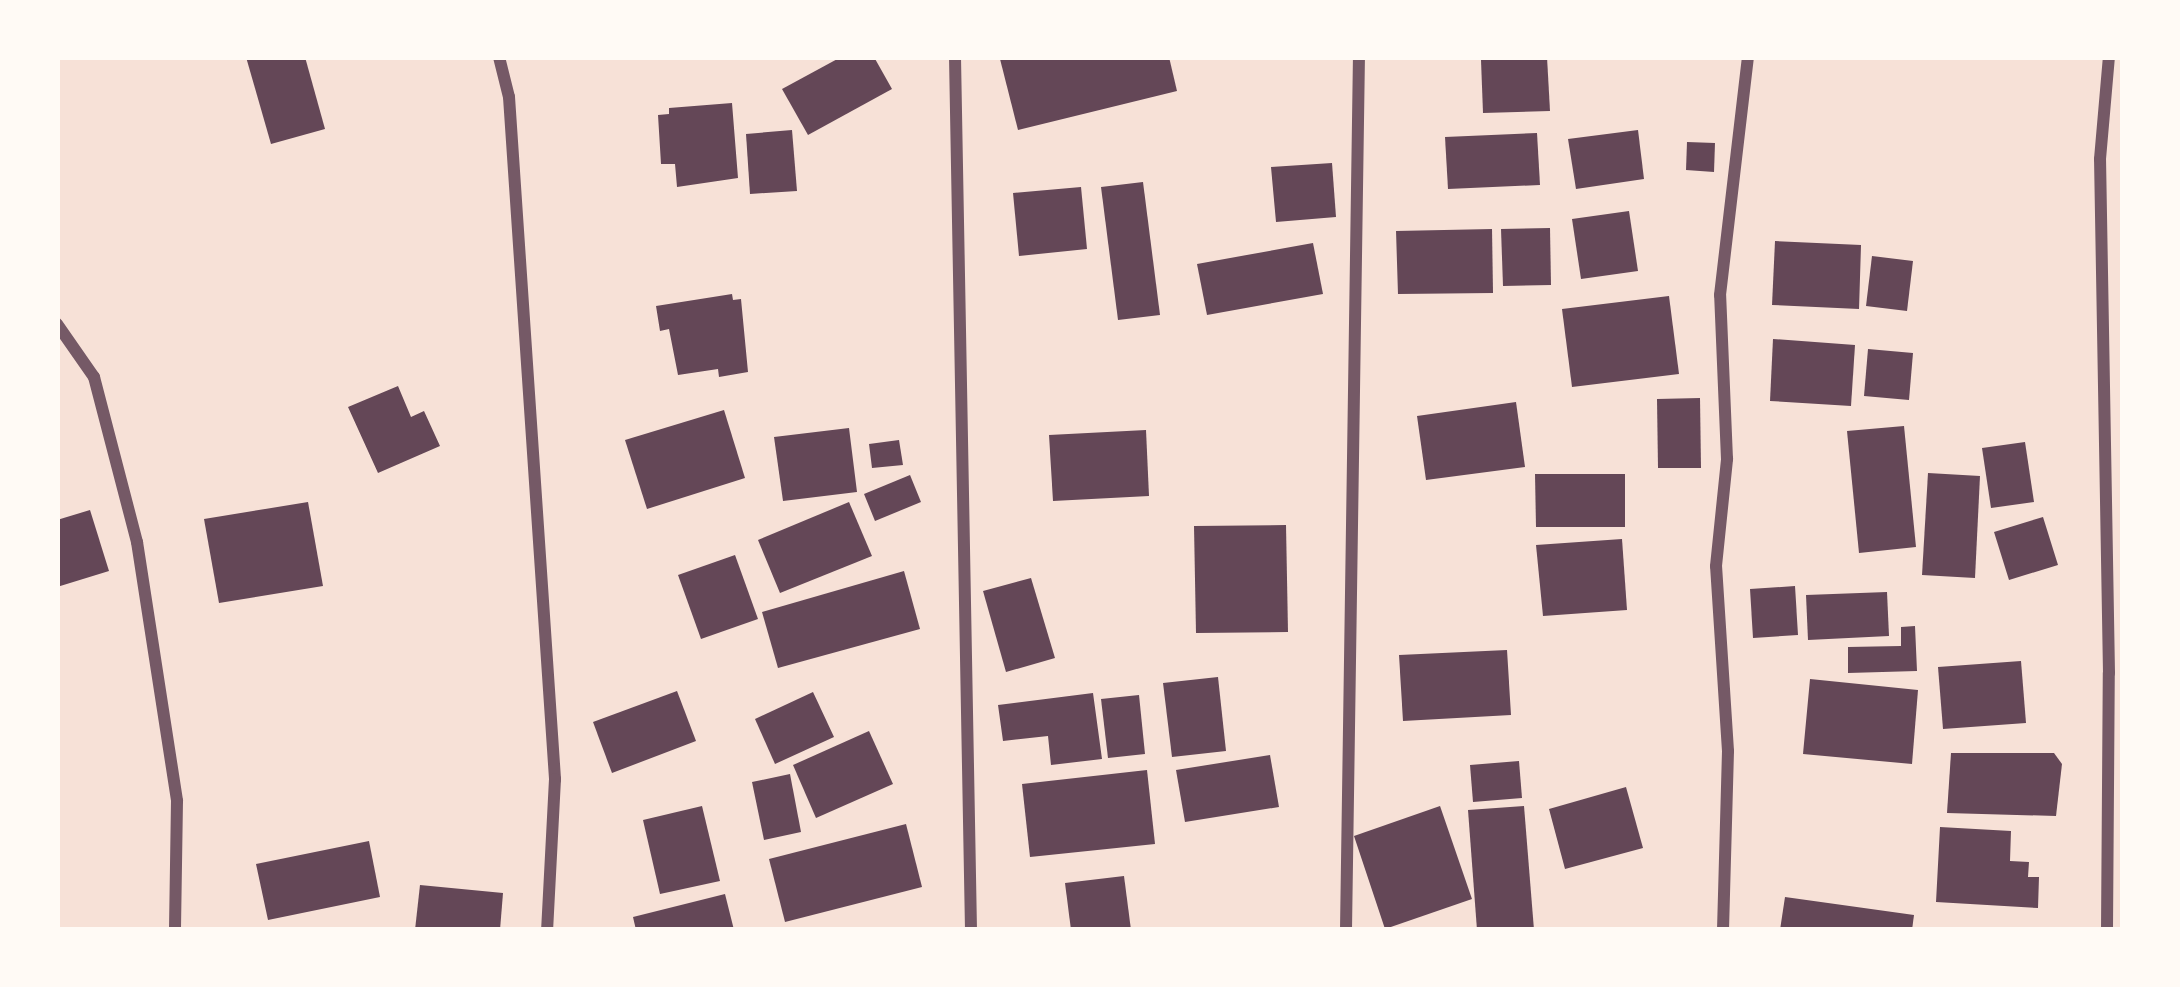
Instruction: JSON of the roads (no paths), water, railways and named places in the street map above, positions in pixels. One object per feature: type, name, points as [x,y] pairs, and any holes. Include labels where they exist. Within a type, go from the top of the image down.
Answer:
[{"type":"street","points":[[499,57],[509,97],[555,779],[547,930]]},
{"type":"street","points":[[955,57],[970,930]]},
{"type":"street","points":[[1346,930],[1360,57]]},
{"type":"street","points":[[1724,930],[1728,751],[1716,566],[1727,443],[1720,295],[1748,57]]},
{"type":"street","points":[[2107,930],[2109,673],[2100,159],[2109,57]]},
{"type":"street","points":[[57,324],[94,376],[137,542],[177,800],[175,930]]}]
